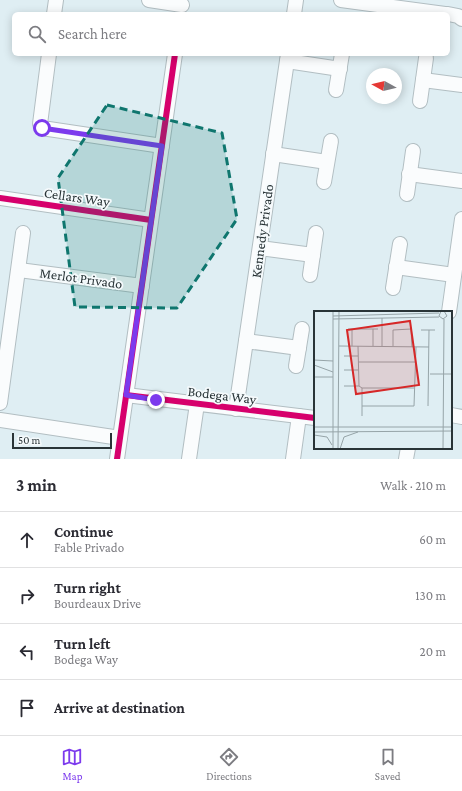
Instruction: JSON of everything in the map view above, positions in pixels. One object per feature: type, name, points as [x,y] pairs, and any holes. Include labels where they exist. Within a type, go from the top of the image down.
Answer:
[{"type":"street","points":[[54,12],[56,0]]},
{"type":"street","points":[[149,0],[182,6]]},
{"type":"street","points":[[294,12],[296,0]]},
{"type":"street","points":[[341,0],[430,12]]},
{"type":"street","points":[[450,14],[458,16],[462,19]]},
{"type":"street","points":[[49,56],[40,124],[42,128],[162,146]]},
{"type":"street","points":[[117,459],[175,56]]},
{"type":"street","points":[[336,90],[342,56]]},
{"type":"street","points":[[288,57],[340,69]]},
{"type":"street","name":"Kennedy Privado","points":[[236,409],[288,57]]},
{"type":"street","points":[[420,101],[426,58]]},
{"type":"street","points":[[423,80],[462,85]]},
{"type":"street","points":[[324,182],[331,141]]},
{"type":"street","points":[[406,194],[413,151]]},
{"type":"street","points":[[274,154],[327,162]]},
{"type":"street","points":[[409,174],[462,181]]},
{"type":"street","name":"Cellars Way","points":[[0,198],[151,220]]},
{"type":"street","points":[[449,311],[462,219]]},
{"type":"street","points":[[0,403],[23,233]]},
{"type":"street","points":[[310,275],[316,233]]},
{"type":"street","points":[[394,288],[400,244]]},
{"type":"street","points":[[260,248],[313,256]]},
{"type":"street","points":[[396,267],[454,275]]},
{"type":"street","name":"Merlot Privado","points":[[19,270],[142,286]]},
{"type":"street","points":[[296,366],[302,329]]},
{"type":"street","points":[[246,341],[299,348]]},
{"type":"street","name":"Bodega Way","points":[[126,395],[314,418]]},
{"type":"street","points":[[189,459],[197,404]]},
{"type":"street","points":[[452,415],[462,416]]},
{"type":"street","points":[[293,459],[299,416]]},
{"type":"street","points":[[0,420],[120,438]]},
{"type":"street","points":[[406,459],[408,449]]},
{"type":"highlighted area","points":[[107,105],[222,133],[237,219],[177,308],[75,307],[58,178]]},
{"type":"cycle path","points":[[117,459],[175,56]]},
{"type":"cycle path","points":[[0,198],[151,220]]},
{"type":"cycle path","points":[[126,395],[314,418]]},
{"type":"route","points":[[42,128],[162,146],[126,395],[156,400]]}]
